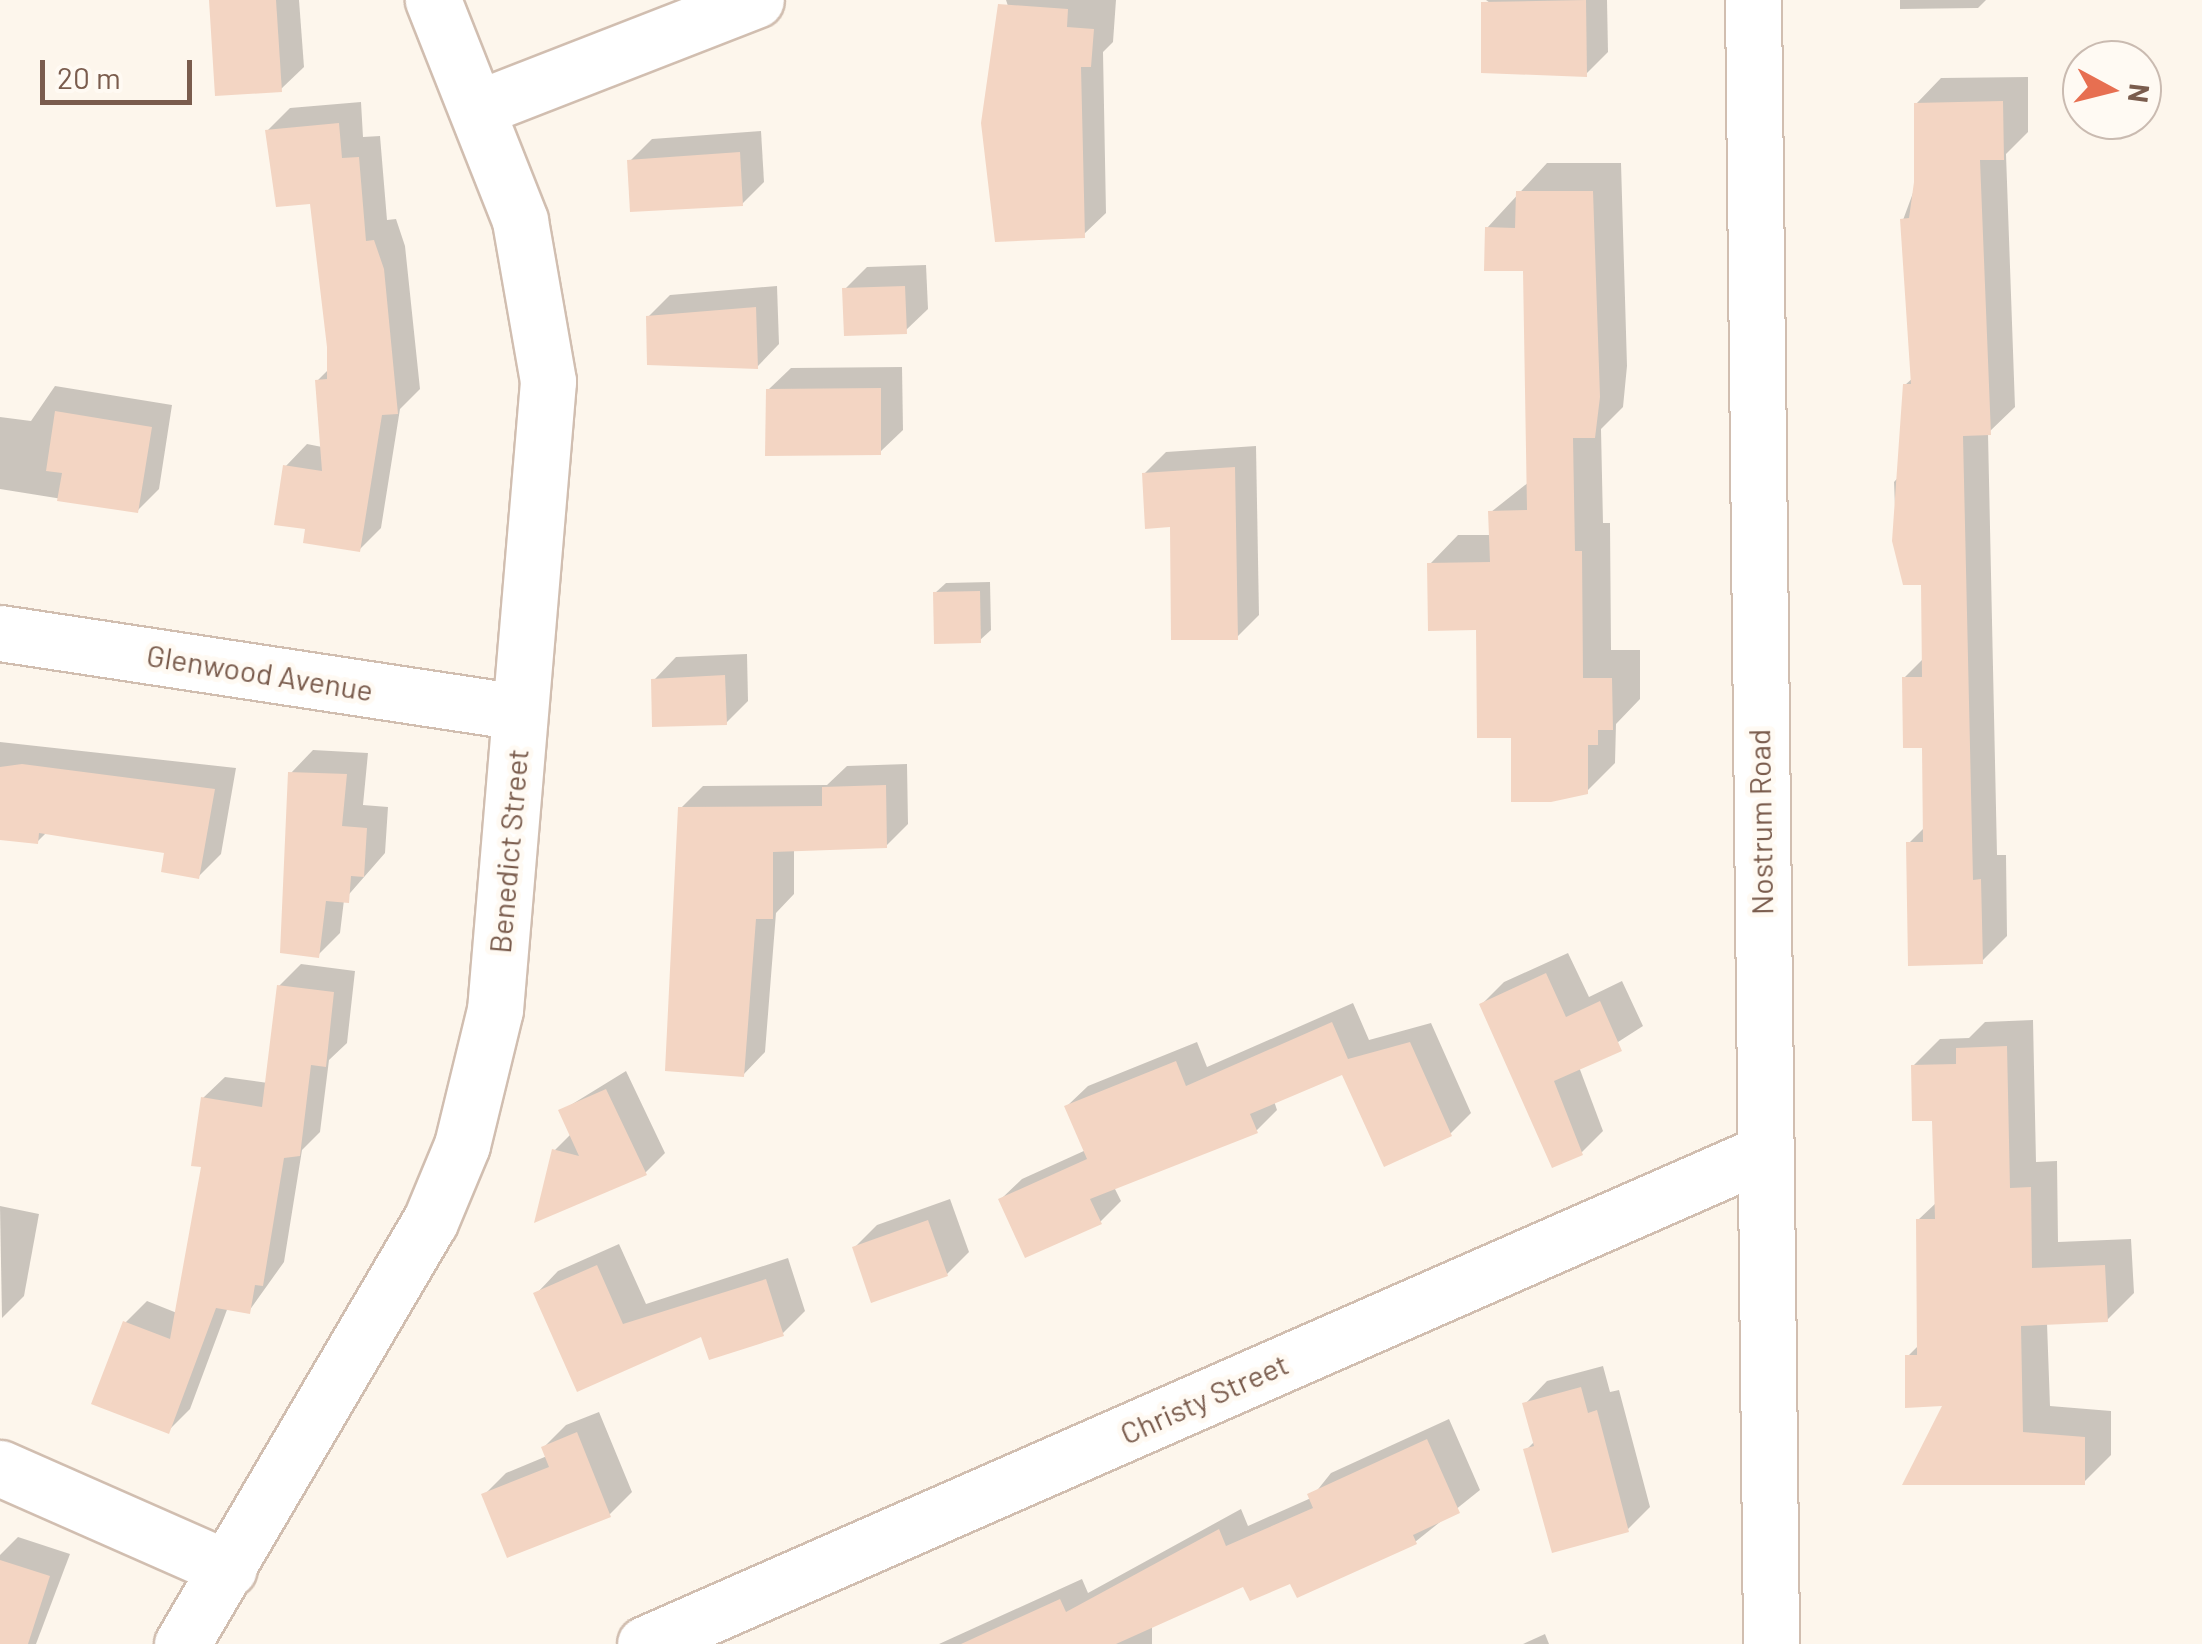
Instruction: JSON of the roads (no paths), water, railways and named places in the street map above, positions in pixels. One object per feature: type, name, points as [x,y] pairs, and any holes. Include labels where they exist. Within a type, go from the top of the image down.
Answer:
[{"type":"street","name":"Benedict Street","points":[[182,1644],[393,1294],[462,1145],[494,1010],[548,381],[534,274],[482,107],[433,0]]},
{"type":"street","points":[[482,107],[756,0]]},
{"type":"street","name":"Nostrum Road","points":[[1753,0],[1771,1644]]},
{"type":"street","name":"Glenwood Avenue","points":[[0,632],[519,712]]},
{"type":"street","name":"Christy Street","points":[[645,1644],[1763,1152]]},
{"type":"street","points":[[0,1468],[229,1568]]}]
